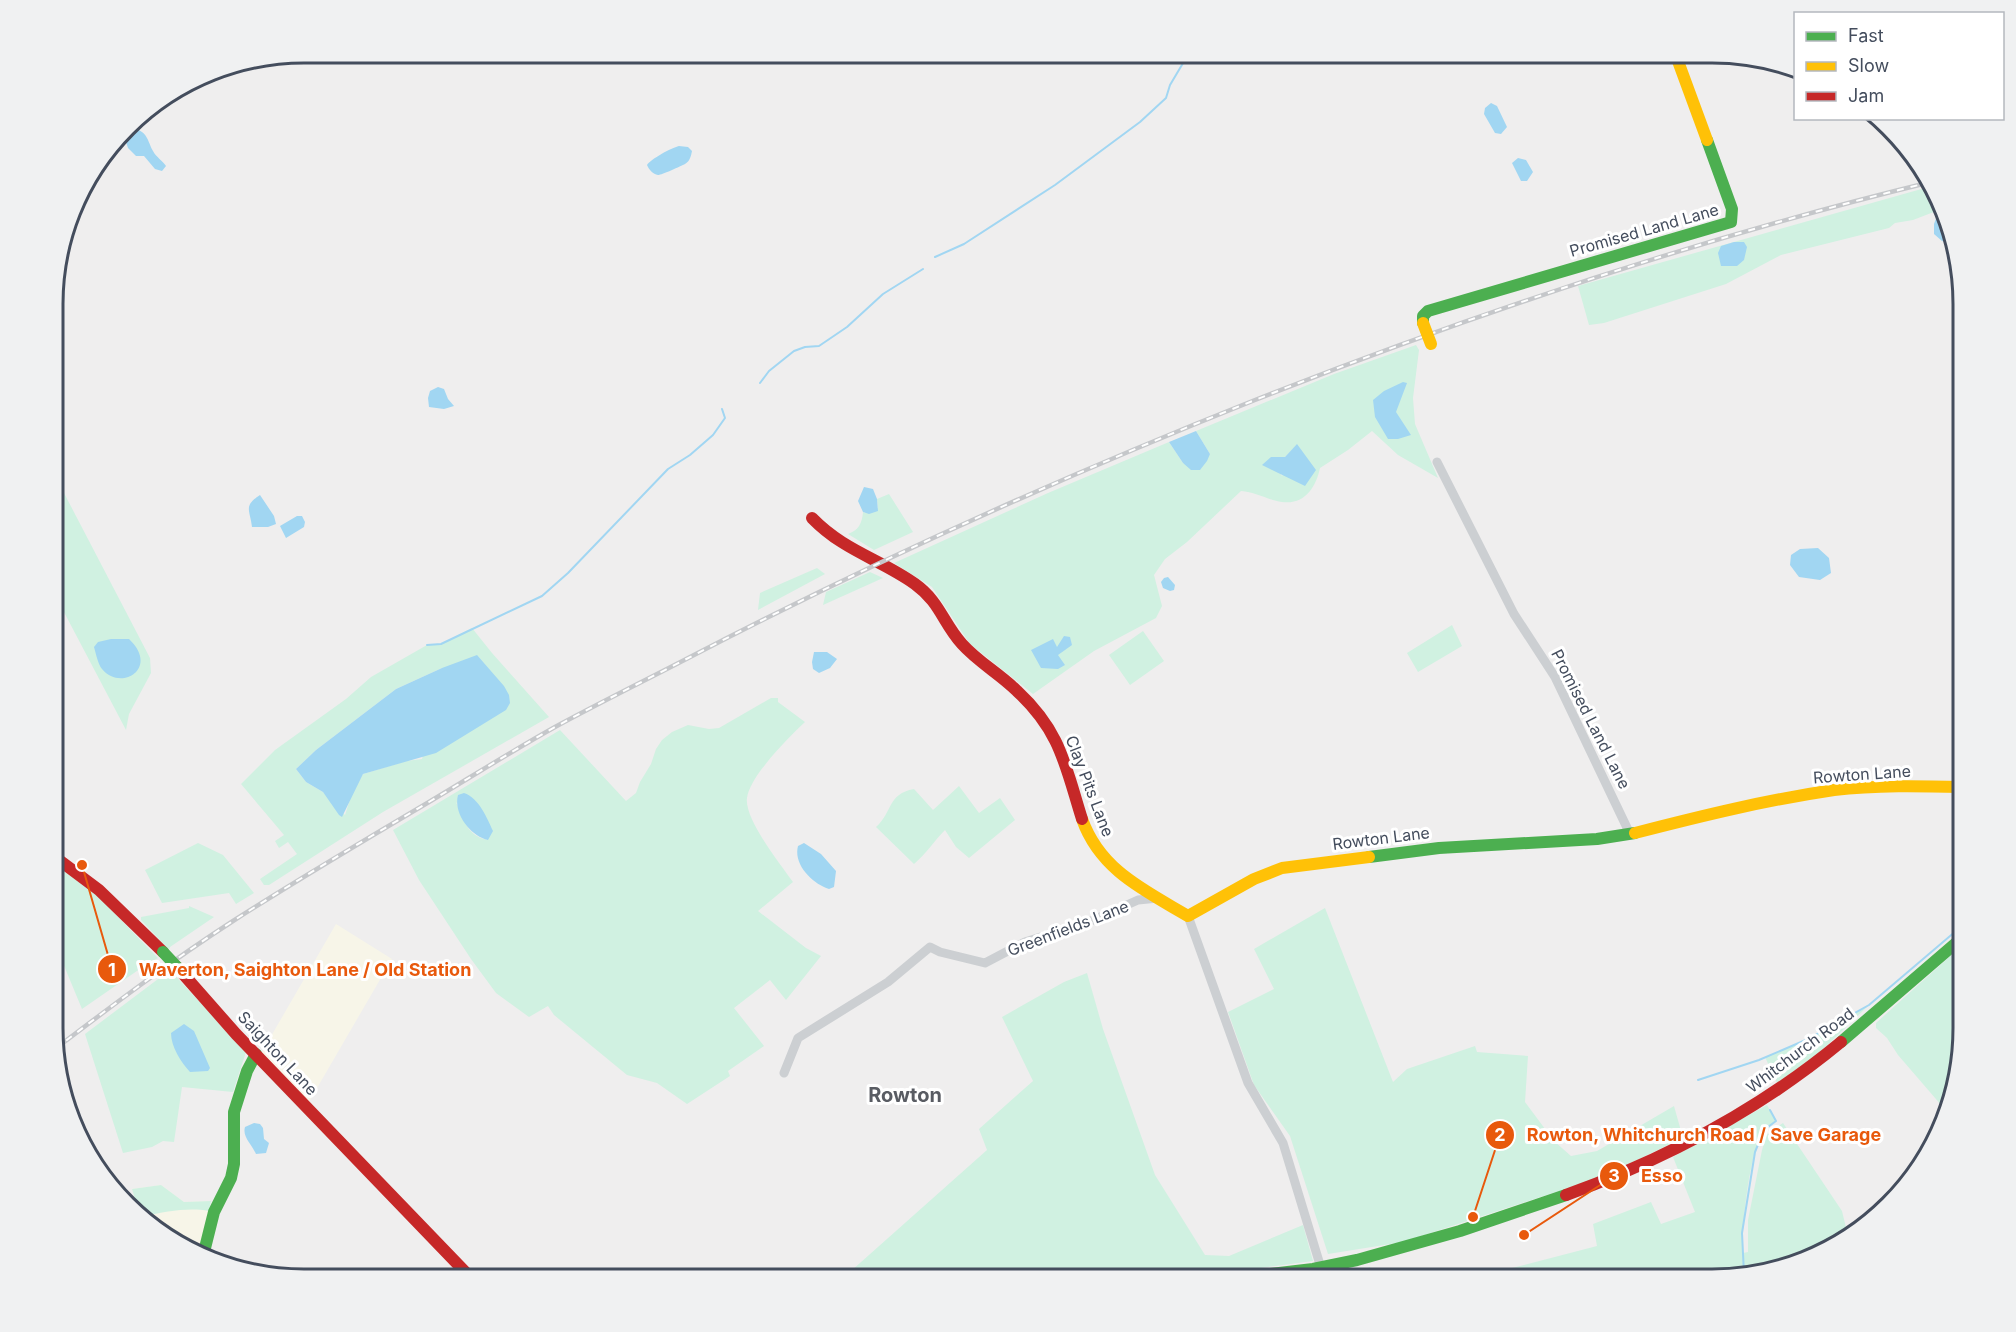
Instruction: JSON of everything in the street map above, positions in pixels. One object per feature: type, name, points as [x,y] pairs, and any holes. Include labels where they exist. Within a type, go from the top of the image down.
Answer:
[{"type":"main road","name":"Promised Land Lane","points":[[1431,344],[1423,323],[1423,316],[1428,311],[1731,222],[1732,209],[1679,63]]},
{"type":"main road","name":"Clay Pits Lane","points":[[812,518],[822,530],[857,554],[896,573],[927,593],[959,641],[1024,698],[1054,738],[1065,761],[1084,824],[1098,852],[1114,867],[1188,916]]},
{"type":"main road","name":"Rowton Lane","points":[[1188,916],[1254,879],[1282,868],[1354,857],[1439,848],[1597,839],[1630,834],[1739,806],[1836,790],[1909,786],[1953,787]]},
{"type":"main road","name":"Saighton Lane","points":[[63,863],[99,890],[163,952],[256,1054],[461,1269]]},
{"type":"main road","name":"Whitchurch Road","points":[[1336,1269],[1508,1216],[1641,1167],[1750,1108],[1786,1084],[1864,1022],[1953,946]]},
{"type":"main road","points":[[205,1248],[214,1212],[231,1179],[234,1164],[234,1112],[247,1071],[256,1054]]},
{"type":"street","name":"Promised Land Lane","points":[[1437,462],[1514,614],[1555,677],[1630,834]]},
{"type":"street","name":"Greenfields Lane","points":[[784,1073],[798,1038],[888,982],[930,947],[940,952],[985,963],[1025,942],[1091,921],[1138,900],[1158,898]]},
{"type":"street","points":[[1188,916],[1248,1083],[1283,1143],[1319,1269]]},
{"type":"shaded area","points":[[336,924],[392,959],[306,1107],[259,1057]]},
{"type":"shaded area","points":[[161,1185],[184,1202],[211,1201],[202,1246],[157,1219],[135,1199],[132,1189]]},
{"type":"green space","points":[[1923,188],[1935,212],[1913,220],[1895,223],[1889,228],[1781,255],[1726,284],[1604,323],[1589,325],[1578,286]]},
{"type":"green space","points":[[1416,345],[1419,350],[1413,398],[1415,424],[1438,478],[1398,455],[1372,431],[1320,468],[1312,488],[1297,501],[1282,502],[1241,491],[1187,542],[1165,559],[1154,575],[1162,606],[1156,618],[1094,651],[1033,694],[970,644],[932,587],[894,563],[1048,493],[1169,442],[1183,463],[1188,466],[1210,454],[1196,431],[1334,374]],"holes":[[[1297,445],[1282,476],[1271,457],[1285,457]]]},
{"type":"green space","points":[[63,494],[150,658],[151,673],[129,714],[126,730],[63,610]]},
{"type":"green space","points":[[889,494],[913,532],[874,550],[848,534],[859,526],[863,512],[878,508],[877,499]]},
{"type":"green space","points":[[817,568],[825,574],[758,610],[760,593]]},
{"type":"green space","points":[[870,572],[883,578],[823,605],[826,592]]},
{"type":"green space","points":[[1452,625],[1462,646],[1418,672],[1407,653]]},
{"type":"green space","points":[[472,628],[549,717],[383,812],[269,885],[264,885],[260,879],[297,854],[288,842],[279,848],[275,841],[284,835],[241,784],[275,750],[346,699],[371,677],[427,645],[441,644]],"holes":[[[442,668],[422,759],[406,761],[363,774],[352,793],[345,815],[323,792],[306,782],[296,769],[316,750],[396,689]]]},
{"type":"green space","points":[[1143,631],[1164,661],[1130,685],[1109,655]]},
{"type":"green space","points":[[771,698],[778,698],[778,702],[805,722],[762,769],[747,798],[751,818],[757,829],[793,882],[758,911],[806,948],[821,956],[786,1000],[770,980],[734,1008],[764,1046],[728,1071],[730,1076],[687,1104],[657,1083],[627,1075],[554,1015],[548,1006],[529,1017],[496,993],[419,880],[393,830],[560,730],[626,801],[636,793],[662,740],[672,732],[688,725],[709,729],[719,728]],"holes":[[[456,802],[488,840],[471,831]]]},
{"type":"green space","points":[[959,786],[979,813],[1000,798],[1015,820],[969,858],[956,847],[945,830],[914,864],[876,827],[895,799],[905,791],[914,789],[933,810]]},
{"type":"green space","points":[[198,843],[223,855],[254,893],[236,904],[229,893],[162,903],[145,870]]},
{"type":"green space","points":[[63,868],[92,890],[158,958],[82,1009],[63,963]]},
{"type":"green space","points":[[189,906],[214,917],[170,947],[169,950],[141,920],[141,917],[189,908]]},
{"type":"green space","points":[[1325,908],[1393,1082],[1407,1069],[1475,1046],[1477,1052],[1528,1056],[1525,1102],[1554,1141],[1571,1156],[1597,1151],[1674,1106],[1683,1138],[1599,1178],[1403,1242],[1328,1254],[1290,1136],[1254,1085],[1228,1012],[1274,989],[1254,949]]},
{"type":"green space","points":[[1953,954],[1951,1059],[1940,1104],[1898,1055],[1887,1038],[1876,1028],[1876,1023]]},
{"type":"green space","points":[[170,970],[246,1052],[233,1092],[182,1087],[174,1142],[163,1141],[152,1147],[123,1153],[85,1034]]},
{"type":"green space","points":[[1087,973],[1103,1029],[1155,1175],[1205,1255],[1229,1256],[1303,1225],[1313,1261],[1253,1269],[853,1269],[987,1150],[979,1129],[1033,1081],[1002,1017],[1064,982]]},
{"type":"green space","points":[[1869,1005],[1817,1055],[1777,1083],[1765,1057],[1808,1039]]},
{"type":"green space","points":[[1767,1105],[1776,1121],[1765,1129],[1755,1152],[1745,1208],[1743,1253],[1748,1252],[1748,1220],[1766,1136],[1783,1123],[1842,1211],[1846,1228],[1804,1251],[1774,1261],[1743,1267],[1510,1269],[1597,1246],[1593,1224],[1651,1202],[1661,1224],[1695,1212],[1673,1157]]},
{"type":"green space","points":[[161,1185],[184,1202],[211,1201],[209,1211],[185,1210],[152,1215],[135,1199],[132,1189]]},
{"type":"water","points":[[1491,103],[1497,106],[1507,127],[1501,134],[1495,133],[1484,114],[1485,108]]},
{"type":"water","points":[[138,130],[145,135],[154,153],[166,166],[162,171],[155,169],[144,156],[136,156],[128,148],[126,142]]},
{"type":"water","points":[[679,146],[688,147],[692,151],[687,163],[660,175],[650,170],[647,165],[649,163],[661,154]]},
{"type":"water","points":[[1518,158],[1526,160],[1533,172],[1527,181],[1521,181],[1512,163]]},
{"type":"water","points":[[1937,217],[1945,242],[1934,234]]},
{"type":"water","points":[[1744,242],[1747,247],[1744,260],[1737,266],[1721,266],[1718,253],[1721,246]]},
{"type":"water","points":[[1403,382],[1407,383],[1396,412],[1411,435],[1388,439],[1375,417],[1373,400],[1384,391]]},
{"type":"water","points":[[438,387],[444,389],[454,406],[444,409],[429,407],[430,391]]},
{"type":"water","points":[[1196,431],[1210,454],[1200,470],[1191,470],[1183,463],[1169,442]]},
{"type":"water","points":[[1297,444],[1316,470],[1305,486],[1262,465],[1271,457],[1285,457]]},
{"type":"water","points":[[864,487],[873,489],[878,511],[869,514],[863,512],[858,501]]},
{"type":"water","points":[[260,495],[274,516],[276,524],[268,527],[252,527],[249,505]]},
{"type":"water","points":[[297,516],[302,516],[305,522],[304,527],[286,538],[280,526]]},
{"type":"water","points":[[1818,548],[1829,558],[1831,573],[1820,580],[1799,577],[1790,565],[1791,555],[1800,549]]},
{"type":"water","points":[[1168,577],[1175,585],[1174,590],[1163,588],[1161,582]]},
{"type":"water","points":[[1064,636],[1070,637],[1072,645],[1058,655],[1065,665],[1058,669],[1041,668],[1031,650],[1053,639],[1057,647]]},
{"type":"water","points":[[129,639],[138,650],[141,659],[134,674],[119,678],[110,676],[102,669],[94,647],[98,642]]},
{"type":"water","points":[[814,652],[827,652],[837,659],[830,668],[819,673],[813,669]]},
{"type":"water","points":[[477,655],[509,695],[510,703],[506,710],[436,753],[363,774],[342,817],[323,792],[306,782],[296,769],[316,750],[396,689]]},
{"type":"water","points":[[464,793],[474,799],[485,815],[493,831],[488,840],[475,834],[461,817],[457,802],[458,795]]},
{"type":"water","points":[[804,843],[821,854],[836,871],[834,887],[829,889],[817,883],[801,867],[797,853],[798,846]]},
{"type":"water","points":[[184,1024],[194,1031],[210,1068],[208,1071],[190,1072],[177,1054],[171,1033]]},
{"type":"water","points":[[254,1123],[260,1124],[263,1128],[264,1139],[269,1143],[266,1153],[256,1154],[246,1137],[245,1127]]},
{"type":"waterway","points":[[935,257],[964,244],[1055,185],[1140,122],[1166,98],[1170,85],[1183,63]]},
{"type":"waterway","points":[[760,383],[769,371],[794,351],[819,346],[847,327],[883,294],[923,269]]},
{"type":"waterway","points":[[427,645],[441,644],[542,596],[568,573],[668,469],[690,455],[713,435],[725,418],[722,409]]},
{"type":"waterway","points":[[1698,1080],[1759,1060],[1808,1039],[1869,1005],[1953,934]]},
{"type":"waterway","points":[[1744,1267],[1742,1233],[1755,1152],[1764,1130],[1776,1121],[1770,1110]]},
{"type":"railway","points":[[64,1042],[165,967],[233,921],[523,745],[763,620],[972,520],[1255,400],[1422,337],[1590,279],[1759,227],[1921,184]]},
{"type":"traffic: fast","points":[[1423,323],[1423,316],[1428,311],[1731,222],[1732,209],[1707,140]]},
{"type":"traffic: fast","points":[[1369,857],[1439,848],[1597,839],[1635,833]]},
{"type":"traffic: fast","points":[[1841,1042],[1953,946]]},
{"type":"traffic: fast","points":[[163,952],[177,967]]},
{"type":"traffic: fast","points":[[205,1248],[214,1212],[231,1178],[234,1164],[234,1112],[247,1071],[256,1054]]},
{"type":"traffic: fast","points":[[1313,1269],[1357,1260],[1460,1231],[1566,1195]]},
{"type":"traffic: slow","points":[[1679,63],[1707,140]]},
{"type":"traffic: slow","points":[[1423,323],[1431,344]]},
{"type":"traffic: slow","points":[[1635,833],[1734,809],[1834,790],[1914,786],[1953,787]]},
{"type":"traffic: slow","points":[[1082,819],[1100,852],[1125,877],[1188,916],[1254,879],[1282,868],[1369,857]]},
{"type":"traffic: jam","points":[[812,518],[849,547],[915,584],[936,605],[962,644],[1032,706],[1060,750],[1082,819]]},
{"type":"traffic: jam","points":[[63,863],[99,890],[163,952]]},
{"type":"traffic: jam","points":[[177,967],[236,1034],[462,1269]]},
{"type":"traffic: jam","points":[[1566,1195],[1640,1165],[1710,1130],[1778,1090],[1841,1042]]},
{"type":"place","name":"Waverton, Saighton Lane / Old Station","points":[[82,865]]},
{"type":"place","name":"Rowton, Whitchurch Road / Save Garage","points":[[1473,1217]]},
{"type":"place","name":"Esso","points":[[1524,1235]]},
{"type":"district","name":"Rowton","points":[[905,1095]]}]
